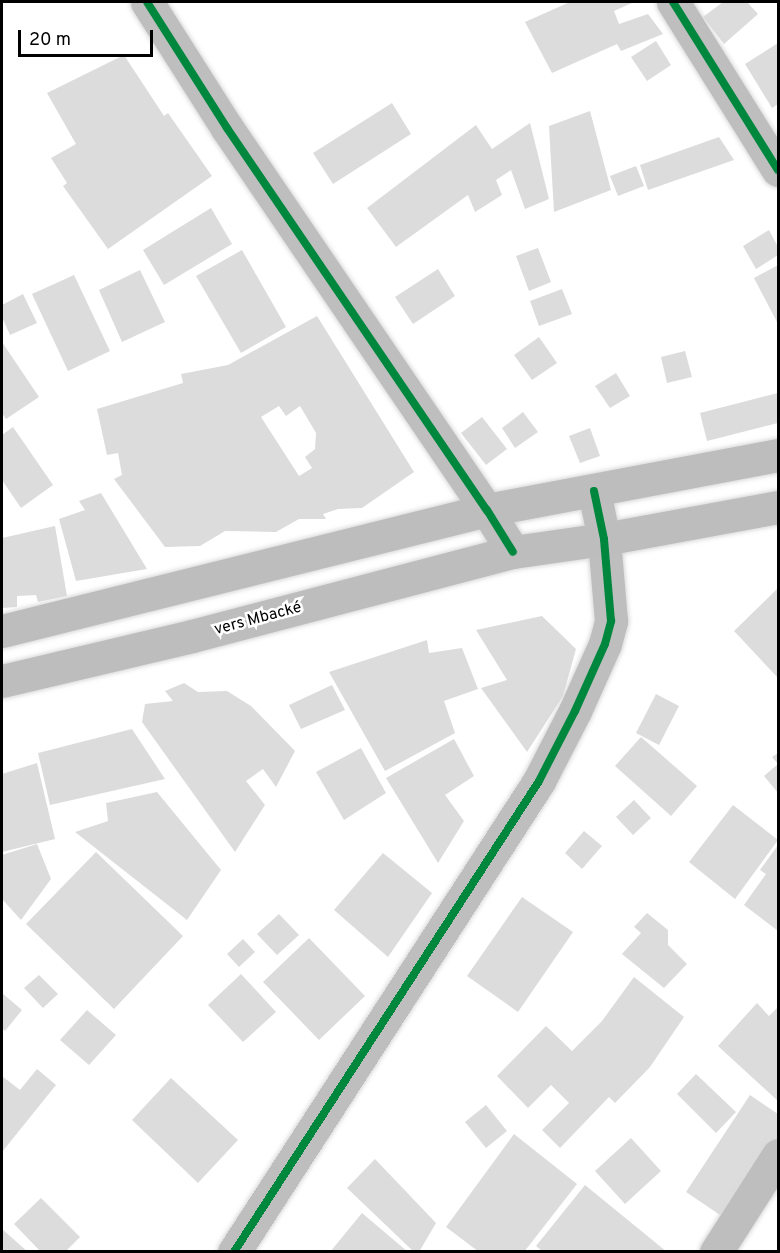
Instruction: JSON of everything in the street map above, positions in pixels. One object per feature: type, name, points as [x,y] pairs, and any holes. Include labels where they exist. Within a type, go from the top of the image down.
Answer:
[{"type":"main road","points":[[2,631],[487,510],[778,455]]},
{"type":"main road","name":"vers Mbacké","points":[[2,681],[192,636],[513,552],[604,539],[778,507]]},
{"type":"street","points":[[147,2],[227,128],[487,510],[513,552]]},
{"type":"street","points":[[673,2],[778,170]]},
{"type":"street","points":[[234,1251],[550,761],[584,692],[605,644],[611,621],[604,539],[594,491]]},
{"type":"street","points":[[716,1251],[778,1155]]},
{"type":"building","points":[[570,2],[634,2],[614,11],[619,24],[648,14],[663,34],[621,51],[617,44],[552,73],[525,22]]},
{"type":"building","points":[[723,2],[747,2],[758,14],[724,44],[703,17]]},
{"type":"building","points":[[656,41],[671,65],[647,81],[631,57]]},
{"type":"building","points":[[778,43],[778,104],[772,108],[745,64]]},
{"type":"building","points":[[124,55],[164,116],[168,113],[212,176],[108,249],[63,186],[67,183],[51,158],[76,144],[47,93]]},
{"type":"building","points":[[392,103],[411,134],[333,184],[313,153]]},
{"type":"building","points":[[590,111],[611,190],[554,212],[549,126]]},
{"type":"building","points":[[530,123],[549,199],[525,209],[511,170],[496,180],[502,195],[475,212],[468,195],[396,247],[367,208],[476,125],[492,149]]},
{"type":"building","points":[[719,137],[734,160],[648,190],[640,165]]},
{"type":"building","points":[[636,166],[644,186],[618,196],[610,176]]},
{"type":"building","points":[[211,208],[232,244],[164,285],[143,250]]},
{"type":"building","points":[[769,230],[778,247],[778,255],[756,269],[743,246]]},
{"type":"building","points":[[538,248],[551,282],[529,291],[516,256]]},
{"type":"building","points":[[242,250],[286,327],[241,353],[196,276]]},
{"type":"building","points":[[778,265],[778,324],[754,278]]},
{"type":"building","points":[[438,269],[455,296],[413,324],[395,297]]},
{"type":"building","points":[[140,270],[165,322],[122,342],[99,290]]},
{"type":"building","points":[[74,275],[110,351],[68,371],[32,294]]},
{"type":"building","points":[[562,289],[572,314],[539,326],[530,301]]},
{"type":"building","points":[[23,294],[37,323],[10,335],[2,317],[2,305]]},
{"type":"building","points":[[317,316],[414,472],[362,508],[338,509],[323,514],[326,519],[299,519],[276,532],[225,531],[200,546],[165,547],[114,479],[122,475],[118,453],[107,455],[97,409],[183,383],[181,374],[228,365]],"holes":[[[279,406],[286,416],[300,406],[316,433],[315,449],[305,457],[312,468],[299,476],[261,417]]]},
{"type":"building","points":[[539,337],[557,363],[532,380],[514,355]]},
{"type":"building","points":[[2,342],[39,397],[6,419],[2,413]]},
{"type":"building","points":[[685,351],[692,377],[667,383],[661,357]]},
{"type":"building","points":[[616,373],[630,396],[610,408],[595,386]]},
{"type":"building","points":[[778,393],[778,423],[707,441],[700,413]]},
{"type":"building","points":[[523,412],[538,432],[515,448],[502,428]]},
{"type":"building","points":[[482,417],[507,449],[486,465],[461,433]]},
{"type":"building","points":[[13,427],[53,485],[21,508],[2,480],[2,435]]},
{"type":"building","points":[[590,428],[600,456],[580,463],[569,436]]},
{"type":"building","points":[[101,493],[147,569],[76,581],[59,519],[85,510],[79,501]]},
{"type":"building","points":[[55,526],[67,596],[38,602],[36,595],[17,596],[17,607],[2,608],[2,538]]},
{"type":"building","points":[[778,588],[778,678],[734,631]]},
{"type":"building","points":[[542,616],[576,649],[563,696],[527,752],[481,688],[507,680],[476,630]]},
{"type":"building","points":[[427,640],[429,653],[462,648],[478,689],[444,701],[455,733],[385,771],[329,672]]},
{"type":"building","points":[[184,683],[198,692],[227,691],[251,706],[295,751],[276,787],[263,769],[246,781],[265,805],[235,852],[142,722],[145,704],[173,701],[165,691]]},
{"type":"building","points":[[332,685],[345,710],[301,729],[289,705]]},
{"type":"building","points":[[656,694],[679,706],[659,745],[636,733]]},
{"type":"building","points":[[132,729],[165,779],[50,805],[38,753]]},
{"type":"building","points":[[641,737],[697,786],[671,816],[615,766]]},
{"type":"building","points":[[454,739],[474,776],[445,795],[464,821],[438,863],[386,778]]},
{"type":"building","points":[[361,748],[386,793],[344,820],[316,772]]},
{"type":"building","points":[[778,753],[778,764],[772,757]]},
{"type":"building","points":[[37,763],[55,839],[2,852],[2,774]]},
{"type":"building","points":[[778,764],[778,793],[764,776]]},
{"type":"building","points":[[157,792],[221,870],[187,920],[75,832],[108,821],[106,803]]},
{"type":"building","points":[[634,800],[651,818],[633,835],[616,817]]},
{"type":"building","points":[[733,805],[778,840],[735,899],[689,862]]},
{"type":"building","points":[[584,831],[602,846],[582,869],[565,853]]},
{"type":"building","points":[[37,844],[51,879],[21,920],[2,899],[2,855]]},
{"type":"building","points":[[778,845],[778,931],[744,905],[766,874],[760,870]]},
{"type":"building","points":[[96,852],[183,936],[114,1009],[26,924]]},
{"type":"building","points":[[383,853],[432,893],[388,957],[334,910]]},
{"type":"building","points":[[522,897],[573,932],[518,1012],[467,976]]},
{"type":"building","points":[[647,913],[668,930],[668,945],[687,964],[664,988],[622,954],[641,933],[634,927]]},
{"type":"building","points":[[279,914],[299,935],[277,955],[257,934]]},
{"type":"building","points":[[309,938],[365,996],[319,1040],[263,982]]},
{"type":"building","points":[[243,939],[255,952],[239,967],[227,954]]},
{"type":"building","points":[[241,974],[276,1012],[243,1042],[208,1005]]},
{"type":"building","points":[[39,975],[58,994],[43,1008],[24,988]]},
{"type":"building","points":[[634,977],[684,1017],[650,1067],[615,1103],[609,1097],[560,1148],[542,1130],[569,1103],[551,1085],[528,1108],[497,1076],[546,1026],[572,1051],[602,1021]]},
{"type":"building","points":[[2,993],[22,1010],[5,1031],[2,1028]]},
{"type":"building","points":[[757,1003],[769,1016],[778,1007],[778,1101],[718,1046]]},
{"type":"building","points":[[87,1010],[116,1035],[89,1065],[60,1040]]},
{"type":"building","points":[[37,1069],[56,1085],[2,1152],[2,1076],[20,1090]]},
{"type":"building","points":[[696,1074],[736,1112],[716,1133],[677,1094]]},
{"type":"building","points":[[171,1078],[238,1140],[198,1183],[132,1120]]},
{"type":"building","points":[[750,1095],[778,1114],[778,1140],[726,1219],[686,1192]]},
{"type":"building","points":[[486,1105],[507,1131],[486,1148],[465,1122]]},
{"type":"building","points":[[514,1134],[577,1184],[524,1252],[479,1252],[446,1227]]},
{"type":"building","points":[[631,1138],[661,1171],[625,1204],[595,1171]]},
{"type":"building","points":[[375,1159],[436,1223],[419,1252],[414,1252],[347,1188]]},
{"type":"building","points":[[585,1185],[667,1252],[543,1252],[536,1246]]},
{"type":"building","points":[[41,1198],[80,1237],[65,1252],[41,1252],[14,1224]]},
{"type":"building","points":[[362,1213],[408,1252],[330,1252]]},
{"type":"building","points":[[2,1229],[28,1252],[2,1252]]},
{"type":"cycle path","points":[[147,2],[227,128],[487,510],[513,552]]},
{"type":"cycle path","points":[[673,2],[778,170]]},
{"type":"cycle path","points":[[234,1252],[539,781],[575,711],[605,644],[611,621],[604,539],[594,491]]}]
